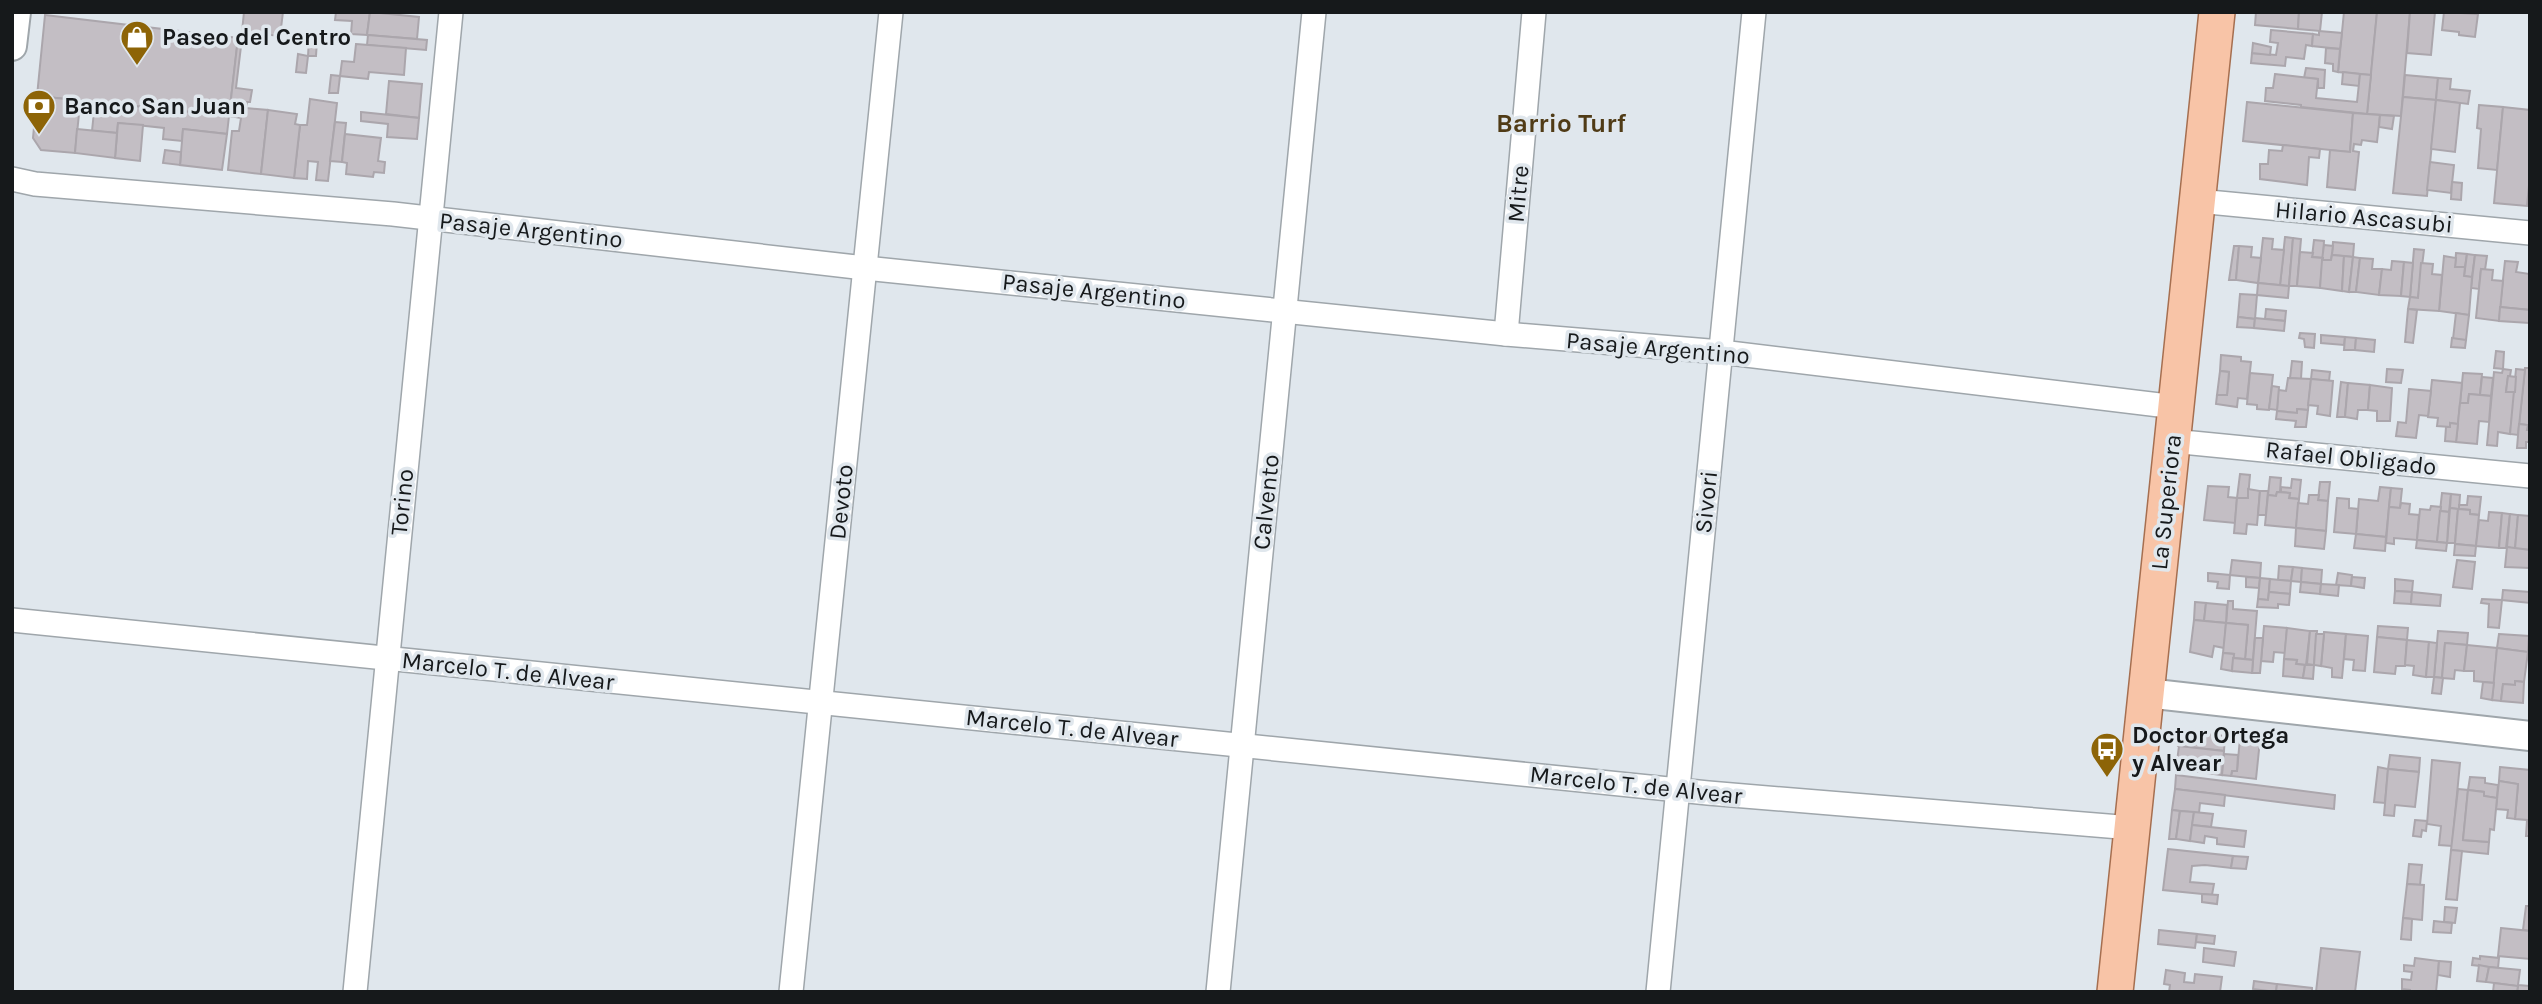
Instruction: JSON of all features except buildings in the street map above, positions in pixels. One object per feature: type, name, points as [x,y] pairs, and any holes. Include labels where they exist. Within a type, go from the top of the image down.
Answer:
[{"type":"main road","name":"La Superiora","points":[[2115,992],[2217,12]]},
{"type":"street","points":[[12,46],[16,12]]},
{"type":"street","name":"Torino","points":[[355,992],[451,12]]},
{"type":"street","name":"Devoto","points":[[791,992],[891,12]]},
{"type":"street","name":"Calvento","points":[[1218,992],[1314,12]]},
{"type":"street","name":"Mitre","points":[[1506,334],[1534,12]]},
{"type":"street","name":"Sivori","points":[[1658,992],[1754,12]]},
{"type":"street","name":"Pasaje Argentino","points":[[12,178],[36,184],[431,219],[865,268],[1506,334],[1721,352],[2174,424]]},
{"type":"street","name":"Hilario Ascasubi","points":[[2198,201],[2530,233]]},
{"type":"street","name":"Rafael Obligado","points":[[2174,424],[2530,476]]},
{"type":"street","name":"Marcelo T. de Alvear","points":[[12,620],[1678,789],[2132,828]]},
{"type":"street","points":[[2146,693],[2530,736]]},
{"type":"place","name":"Paseo del Centro","points":[[137,67]]},
{"type":"place","name":"Banco San Juan","points":[[39,136]]},
{"type":"place","name":"Doctor Ortega y Alvear","points":[[2107,779]]},
{"type":"district","name":"Barrio Turf","points":[[1561,123]]}]
